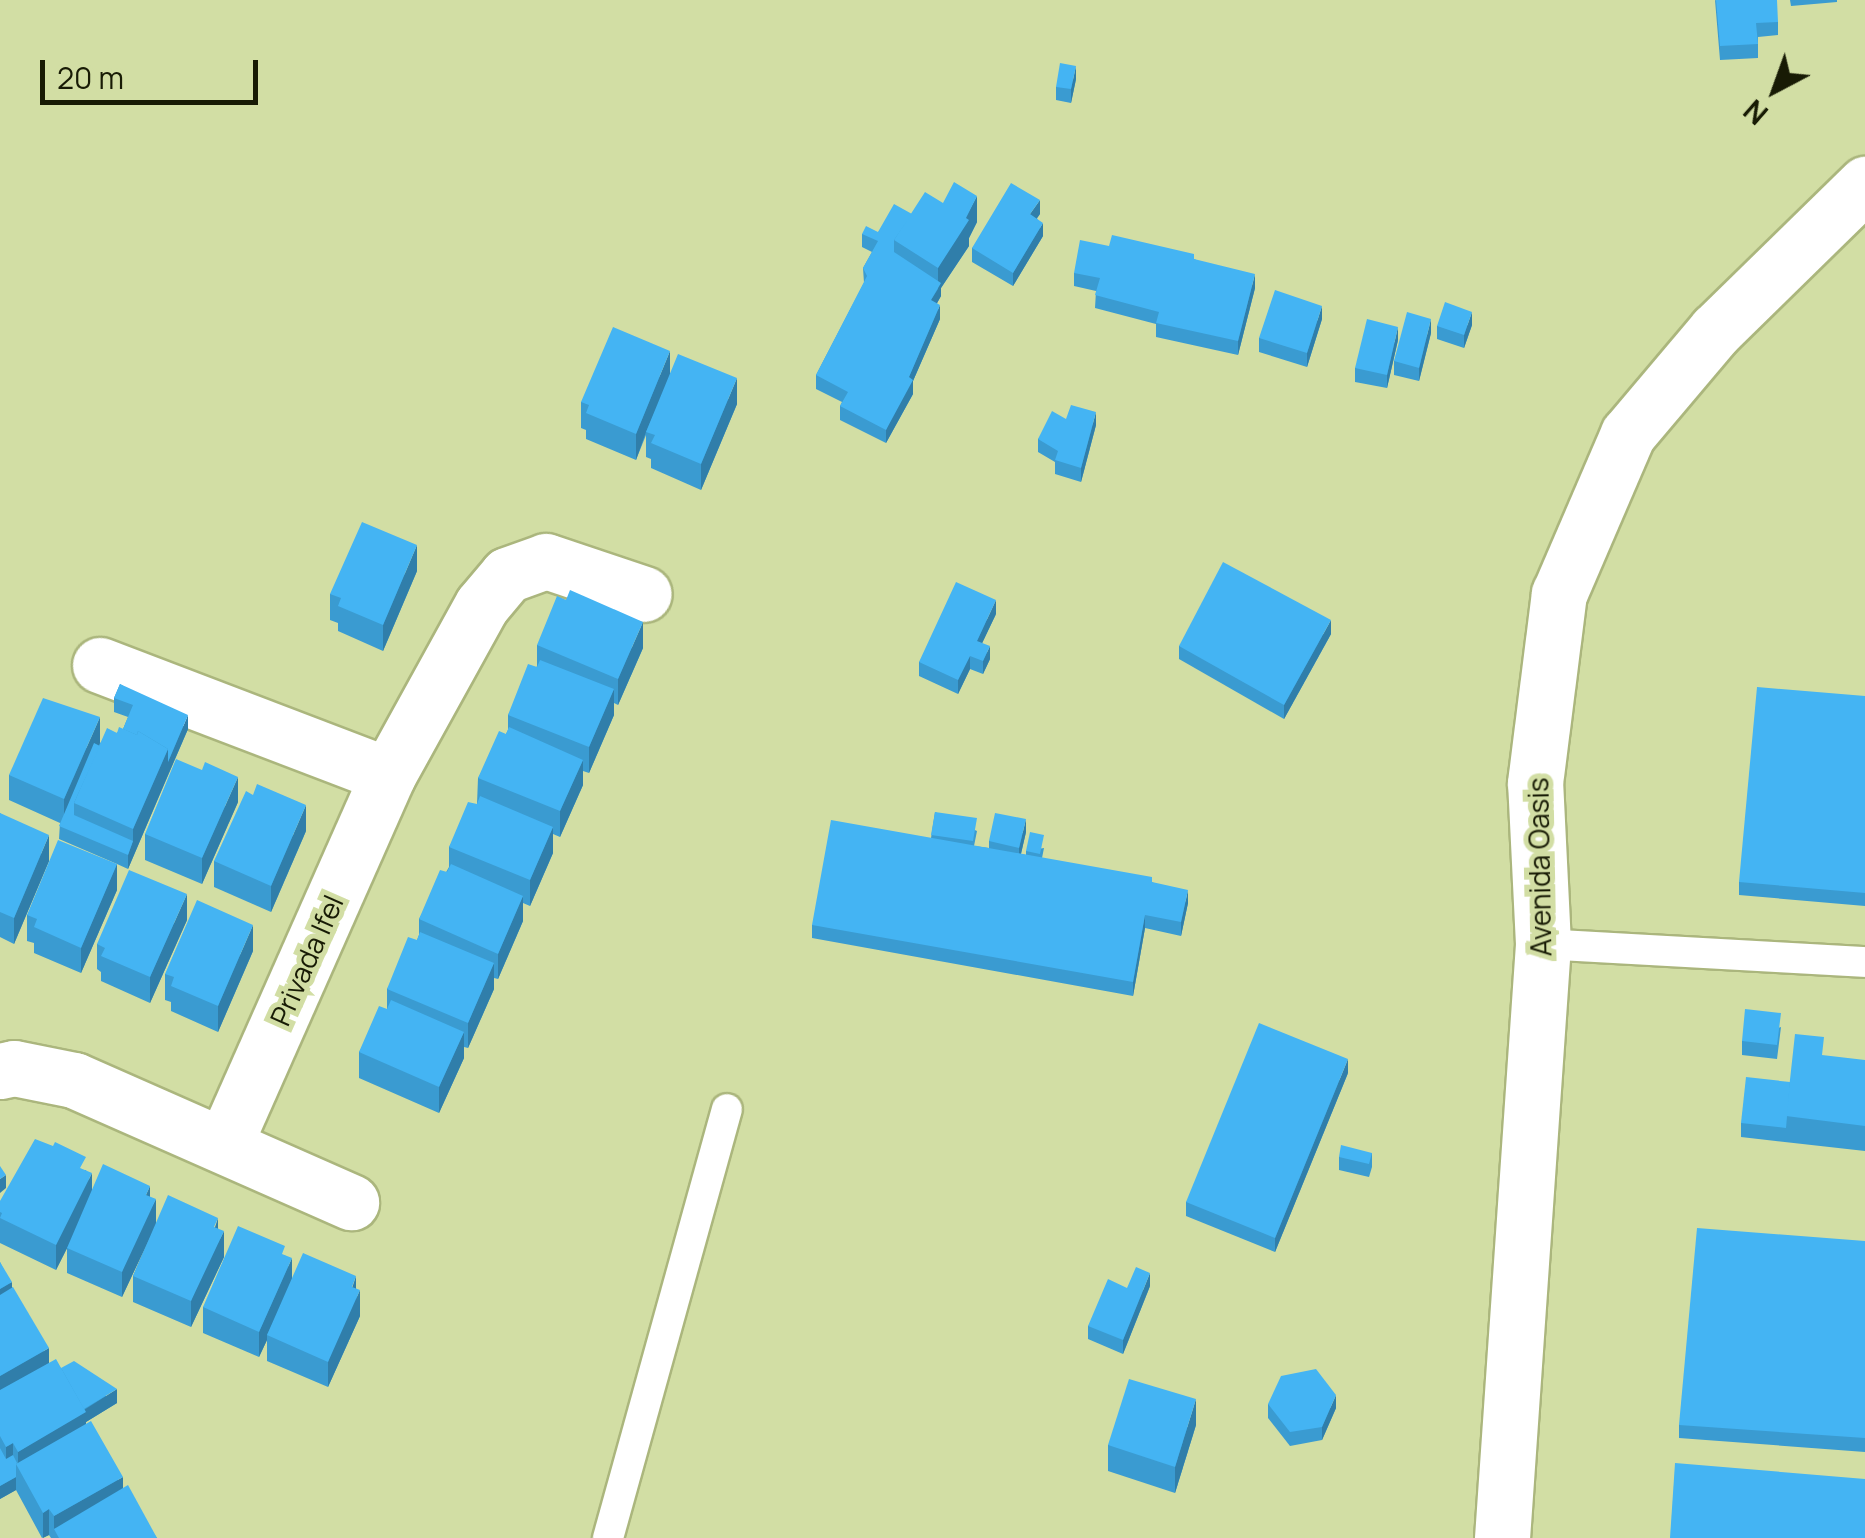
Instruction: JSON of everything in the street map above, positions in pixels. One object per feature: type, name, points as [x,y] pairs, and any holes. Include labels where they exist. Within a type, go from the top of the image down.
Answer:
[{"type":"street","name":"Avenida Oasis","points":[[1502,1538],[1543,944],[1535,783],[1560,594],[1628,434],[1716,330],[1865,184]]},
{"type":"street","name":"Privada Ifel","points":[[224,1145],[388,774],[482,605],[507,576],[546,561],[644,594]]},
{"type":"street","points":[[100,665],[388,774]]},
{"type":"street","points":[[0,1071],[14,1068],[74,1080],[351,1202]]},
{"type":"lane","points":[[1543,944],[1865,962]]},
{"type":"lane","points":[[608,1538],[727,1109]]},
{"type":"building","points":[[1716,0],[1777,0],[1778,22],[1756,23],[1758,44],[1720,46]]},
{"type":"building","points":[[1060,63],[1076,66],[1071,89],[1056,87]]},
{"type":"building","points":[[954,182],[977,196],[966,218],[969,220],[938,268],[894,240],[925,192],[943,203]]},
{"type":"building","points":[[1011,183],[1040,200],[1030,214],[1043,223],[1013,273],[972,248]]},
{"type":"building","points":[[894,204],[912,214],[894,240],[894,252],[941,283],[931,300],[940,305],[909,377],[913,380],[886,430],[840,406],[848,392],[816,375],[867,276],[863,268],[878,241],[862,234],[866,226],[878,232]]},
{"type":"building","points":[[1112,235],[1194,254],[1194,259],[1255,274],[1238,341],[1156,323],[1159,312],[1095,295],[1100,278],[1074,273],[1080,240],[1109,246]]},
{"type":"building","points":[[1275,290],[1322,306],[1307,353],[1259,338]]},
{"type":"building","points":[[1445,302],[1472,312],[1464,335],[1437,326]]},
{"type":"building","points":[[1407,312],[1431,319],[1419,368],[1394,361]]},
{"type":"building","points":[[1367,319],[1398,327],[1387,375],[1355,368]]},
{"type":"building","points":[[613,327],[670,351],[636,434],[586,413],[589,405],[581,402]]},
{"type":"building","points":[[678,354],[737,378],[701,464],[651,443],[655,435],[646,432]]},
{"type":"building","points":[[1071,405],[1096,412],[1081,468],[1055,460],[1058,451],[1038,439],[1052,411],[1066,419]]},
{"type":"building","points":[[362,522],[417,545],[383,625],[338,606],[341,598],[330,594]]},
{"type":"building","points":[[1223,562],[1331,620],[1284,705],[1179,646]]},
{"type":"building","points":[[956,582],[996,600],[977,641],[990,646],[983,661],[970,656],[958,680],[919,662]]},
{"type":"building","points":[[570,590],[643,622],[618,679],[537,645],[557,596],[566,600]]},
{"type":"building","points":[[540,660],[614,689],[589,747],[508,715],[528,664],[537,667]]},
{"type":"building","points":[[120,684],[188,715],[168,762],[168,749],[138,731],[137,735],[123,729],[133,705],[114,698]]},
{"type":"building","points":[[1757,687],[1865,696],[1865,893],[1739,882]]},
{"type":"building","points":[[43,698],[100,717],[64,799],[9,775]]},
{"type":"building","points":[[119,727],[137,735],[138,731],[168,749],[133,829],[74,803],[107,728],[117,733]]},
{"type":"building","points":[[509,727],[583,760],[560,811],[478,778],[499,731],[506,734]]},
{"type":"building","points":[[94,743],[100,746],[74,803],[74,815],[133,841],[128,855],[59,826]]},
{"type":"building","points":[[176,759],[202,770],[205,762],[238,777],[202,858],[145,834]]},
{"type":"building","points":[[257,784],[306,805],[271,886],[214,861],[246,791],[253,795]]},
{"type":"building","points":[[480,796],[553,827],[530,880],[449,847],[468,802],[477,804]]},
{"type":"building","points":[[935,812],[977,818],[973,841],[931,835]]},
{"type":"building","points":[[0,813],[49,835],[14,918],[0,912]]},
{"type":"building","points":[[995,813],[1026,819],[1019,848],[989,841]]},
{"type":"building","points":[[831,820],[1152,877],[1152,882],[1188,890],[1181,922],[1145,915],[1133,982],[812,925]]},
{"type":"building","points":[[1030,832],[1044,835],[1040,854],[1026,851]]},
{"type":"building","points":[[58,840],[117,864],[81,948],[34,927],[37,919],[27,915]]},
{"type":"building","points":[[451,864],[523,896],[498,954],[419,919],[440,870],[447,872]]},
{"type":"building","points":[[129,870],[187,894],[150,977],[101,956],[105,948],[97,944]]},
{"type":"building","points":[[197,900],[253,925],[218,1006],[171,986],[174,977],[165,974]]},
{"type":"building","points":[[420,932],[494,963],[468,1023],[387,989],[408,937],[417,940]]},
{"type":"building","points":[[391,1000],[464,1032],[439,1087],[359,1052],[379,1006],[387,1009]]},
{"type":"building","points":[[1745,1009],[1781,1013],[1777,1045],[1742,1041]]},
{"type":"building","points":[[1259,1023],[1348,1059],[1275,1238],[1186,1202]]},
{"type":"building","points":[[1795,1034],[1824,1037],[1822,1055],[1865,1060],[1865,1126],[1786,1116]]},
{"type":"building","points":[[1746,1077],[1790,1082],[1786,1128],[1741,1123]]},
{"type":"building","points":[[35,1139],[53,1146],[55,1142],[86,1157],[80,1168],[92,1173],[56,1245],[0,1218],[0,1201]]},
{"type":"building","points":[[1341,1145],[1372,1153],[1369,1164],[1339,1157]]},
{"type":"building","points":[[103,1164],[150,1186],[146,1195],[156,1199],[122,1272],[67,1248]]},
{"type":"building","points":[[168,1195],[218,1218],[214,1227],[224,1231],[191,1301],[133,1276]]},
{"type":"building","points":[[238,1226],[285,1246],[282,1254],[292,1258],[259,1332],[203,1307]]},
{"type":"building","points":[[1697,1228],[1865,1241],[1865,1438],[1679,1425]]},
{"type":"building","points":[[303,1253],[356,1276],[352,1287],[360,1290],[328,1362],[267,1335]]},
{"type":"building","points":[[0,1262],[12,1282],[0,1289]]},
{"type":"building","points":[[1136,1267],[1150,1273],[1123,1340],[1088,1326],[1108,1279],[1127,1288]]},
{"type":"building","points":[[13,1287],[49,1348],[0,1376],[0,1295]]},
{"type":"building","points":[[56,1359],[86,1412],[18,1452],[13,1443],[6,1447],[0,1436],[0,1390]]},
{"type":"building","points":[[74,1361],[117,1389],[84,1409],[61,1368]]},
{"type":"building","points":[[1316,1369],[1336,1395],[1322,1427],[1290,1432],[1268,1404],[1281,1376]]},
{"type":"building","points":[[1129,1379],[1196,1399],[1175,1467],[1108,1445]]},
{"type":"building","points":[[91,1421],[123,1477],[54,1516],[49,1509],[43,1513],[16,1464]]},
{"type":"building","points":[[0,1448],[6,1459],[13,1455],[17,1463],[16,1477],[0,1486]]},
{"type":"building","points":[[1675,1463],[1865,1479],[1865,1538],[1670,1538]]},
{"type":"building","points":[[128,1485],[157,1538],[59,1538],[54,1529]]}]
